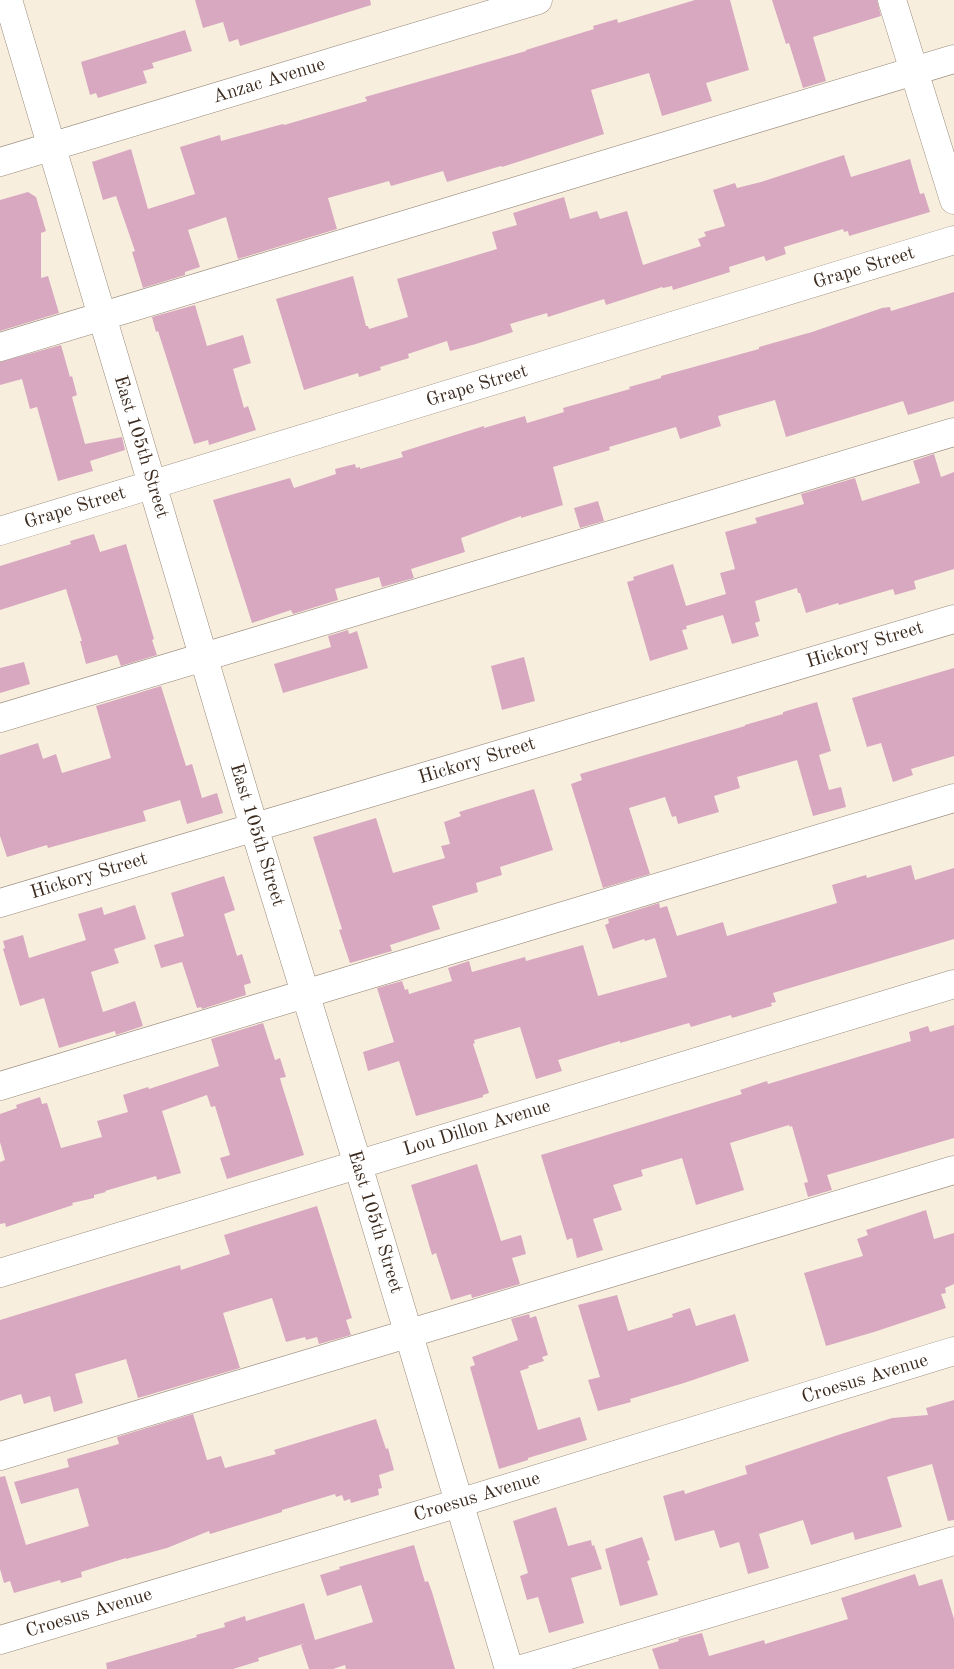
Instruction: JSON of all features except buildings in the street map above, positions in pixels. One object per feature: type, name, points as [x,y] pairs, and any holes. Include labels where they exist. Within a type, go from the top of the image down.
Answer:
[{"type":"street","name":"East 105th Street","points":[[8,0],[254,827],[358,1164],[509,1669]]},
{"type":"street","name":"Anzac Avenue","points":[[0,162],[538,0]]},
{"type":"street","points":[[892,0],[954,200]]},
{"type":"street","points":[[0,347],[954,59]]},
{"type":"street","name":"Grape Street","points":[[0,531],[954,240]]},
{"type":"street","points":[[0,718],[954,432]]},
{"type":"street","name":"Hickory Street","points":[[0,903],[954,619]]},
{"type":"street","points":[[0,1086],[954,798]]},
{"type":"street","name":"Lou Dillon Avenue","points":[[0,1273],[954,984]]},
{"type":"street","points":[[0,1456],[954,1170]]},
{"type":"street","name":"Croesus Avenue","points":[[0,1640],[954,1351]]},
{"type":"street","points":[[522,1669],[954,1541]]}]
